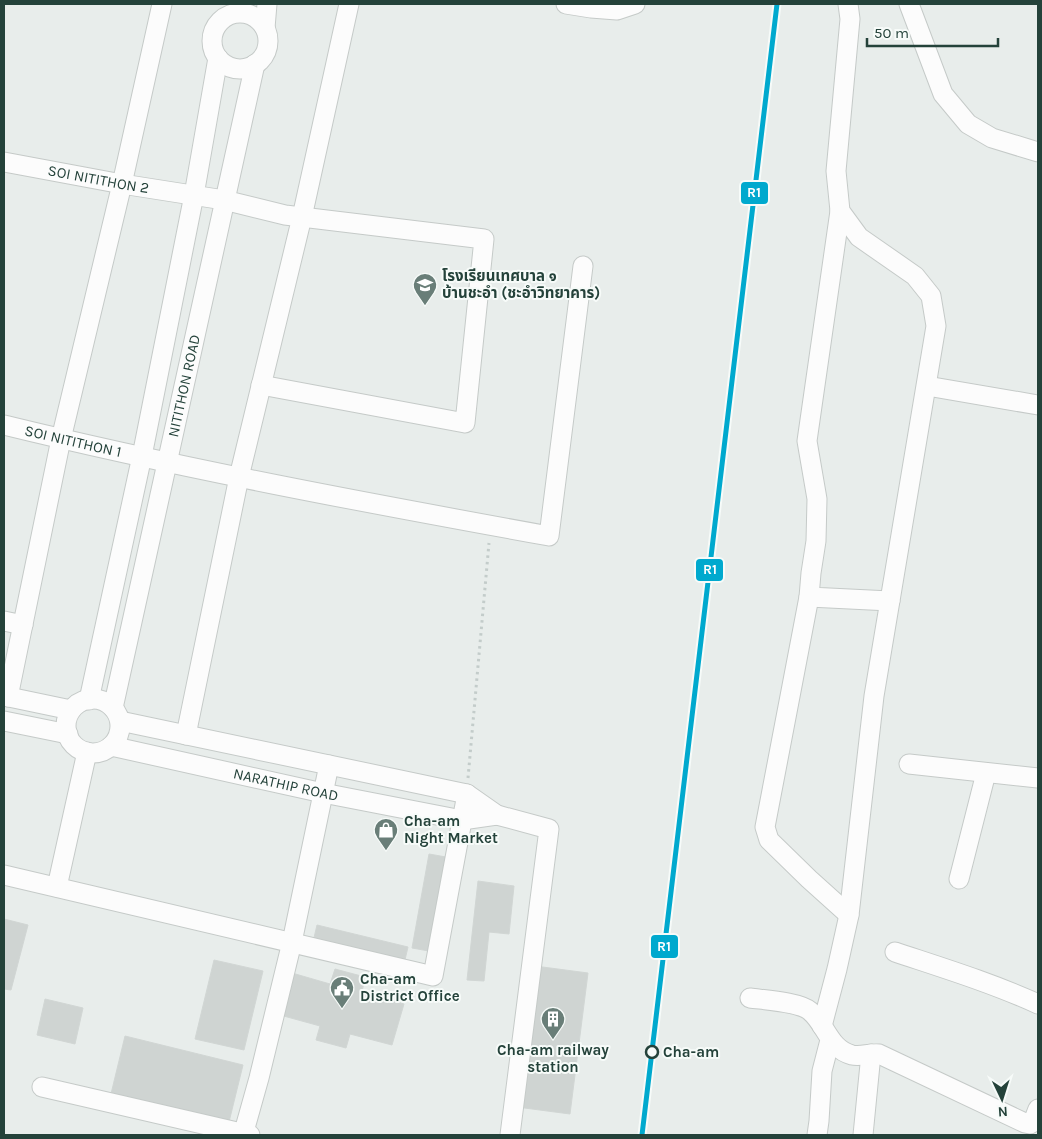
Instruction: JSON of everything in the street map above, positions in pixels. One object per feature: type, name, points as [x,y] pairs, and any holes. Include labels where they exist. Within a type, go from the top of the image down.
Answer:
[{"type":"street","points":[[71,710],[6,697],[61,439],[122,184],[162,4]]},
{"type":"street","points":[[265,28],[267,4]]},
{"type":"street","points":[[186,735],[239,477],[302,217],[349,4]]},
{"type":"street","points":[[566,4],[617,10],[635,4]]},
{"type":"street","points":[[848,4],[850,19],[836,171],[840,212],[806,441],[817,499],[816,541],[809,597],[765,827],[769,840],[810,880],[849,914]]},
{"type":"street","points":[[909,4],[943,94],[968,124],[992,138],[1038,152]]},
{"type":"street","points":[[228,11],[234,14],[252,16],[265,28],[268,37],[265,55],[251,67],[242,69],[225,64],[218,58],[214,50],[212,41],[214,32],[228,11]]},
{"type":"street","name":"NITITHON ROAD","points":[[89,700],[142,456],[194,195],[218,58]]},
{"type":"street","name":"NITITHON ROAD","points":[[116,714],[166,462],[255,64]]},
{"type":"street","name":"SOI NITITHON 2","points":[[4,162],[122,184],[224,200],[285,215],[484,239],[465,424],[262,385]]},
{"type":"street","points":[[816,1135],[819,1121],[826,1033],[849,914],[874,696],[936,326],[931,296],[915,276],[859,237],[840,212]]},
{"type":"street","name":"SOI NITITHON 1","points":[[4,425],[239,477],[549,536],[583,266]]},
{"type":"street","points":[[927,386],[1038,405]]},
{"type":"street","points":[[809,597],[890,601]]},
{"type":"street","points":[[4,621],[22,625]]},
{"type":"street","points":[[89,700],[102,700],[110,704],[121,727],[119,736],[114,744],[100,753],[82,751],[75,746],[69,740],[66,731],[66,722],[71,710],[83,701],[89,700]]},
{"type":"street","name":"NARATHIP ROAD","points":[[116,714],[186,735],[467,794]]},
{"type":"street","points":[[4,721],[68,734]]},
{"type":"street","name":"NARATHIP ROAD","points":[[111,746],[323,793],[462,820],[497,815]]},
{"type":"street","points":[[56,887],[87,752]]},
{"type":"street","points":[[908,764],[1038,778]]},
{"type":"street","points":[[42,1087],[245,1135],[292,942],[329,765]]},
{"type":"street","points":[[959,879],[986,773]]},
{"type":"street","points":[[4,875],[433,976],[467,794],[497,815],[548,829],[510,1135]]},
{"type":"street","points":[[895,952],[966,975],[1038,1004]]},
{"type":"street","points":[[750,998],[805,1007],[844,1052],[860,1056],[879,1054],[1025,1123],[1030,1124],[1033,1122],[1038,1109]]},
{"type":"street","points":[[862,1135],[870,1054]]},
{"type":"path","points":[[467,794],[491,526]]},
{"type":"building","points":[[429,854],[446,857],[429,951],[412,948]]},
{"type":"building","points":[[478,881],[514,886],[509,934],[489,932],[484,981],[467,980]]},
{"type":"building","points":[[4,919],[28,925],[11,990],[4,989]]},
{"type":"building","points":[[317,925],[408,947],[404,964],[313,942]]},
{"type":"building","points":[[214,960],[263,971],[244,1050],[195,1039]]},
{"type":"building","name":"Cha-am railway station","points":[[535,966],[588,973],[570,1114],[517,1107]]},
{"type":"building","name":"Cha-am District Office","points":[[335,969],[365,977],[362,992],[404,1004],[392,1045],[350,1034],[346,1048],[316,1040],[320,1026],[280,1015],[292,973],[330,984]]},
{"type":"building","points":[[45,999],[83,1008],[75,1044],[37,1035]]},
{"type":"building","points":[[125,1036],[243,1065],[228,1126],[110,1098]]},
{"type":"transit line","name":"R1","points":[[642,1135],[777,4]]},
{"type":"place","name":"โรงเรียนเทศบาล ๑ บ้านชะอำ (ชะอำวิทยาคาร)","points":[[425,306]]},
{"type":"place","name":"Cha-am Night Market","points":[[386,851]]},
{"type":"place","name":"Cha-am District Office","points":[[342,1009]]},
{"type":"place","name":"Cha-am railway station","points":[[553,1040]]},
{"type":"place","name":"Cha-am","points":[[652,1052]]}]
